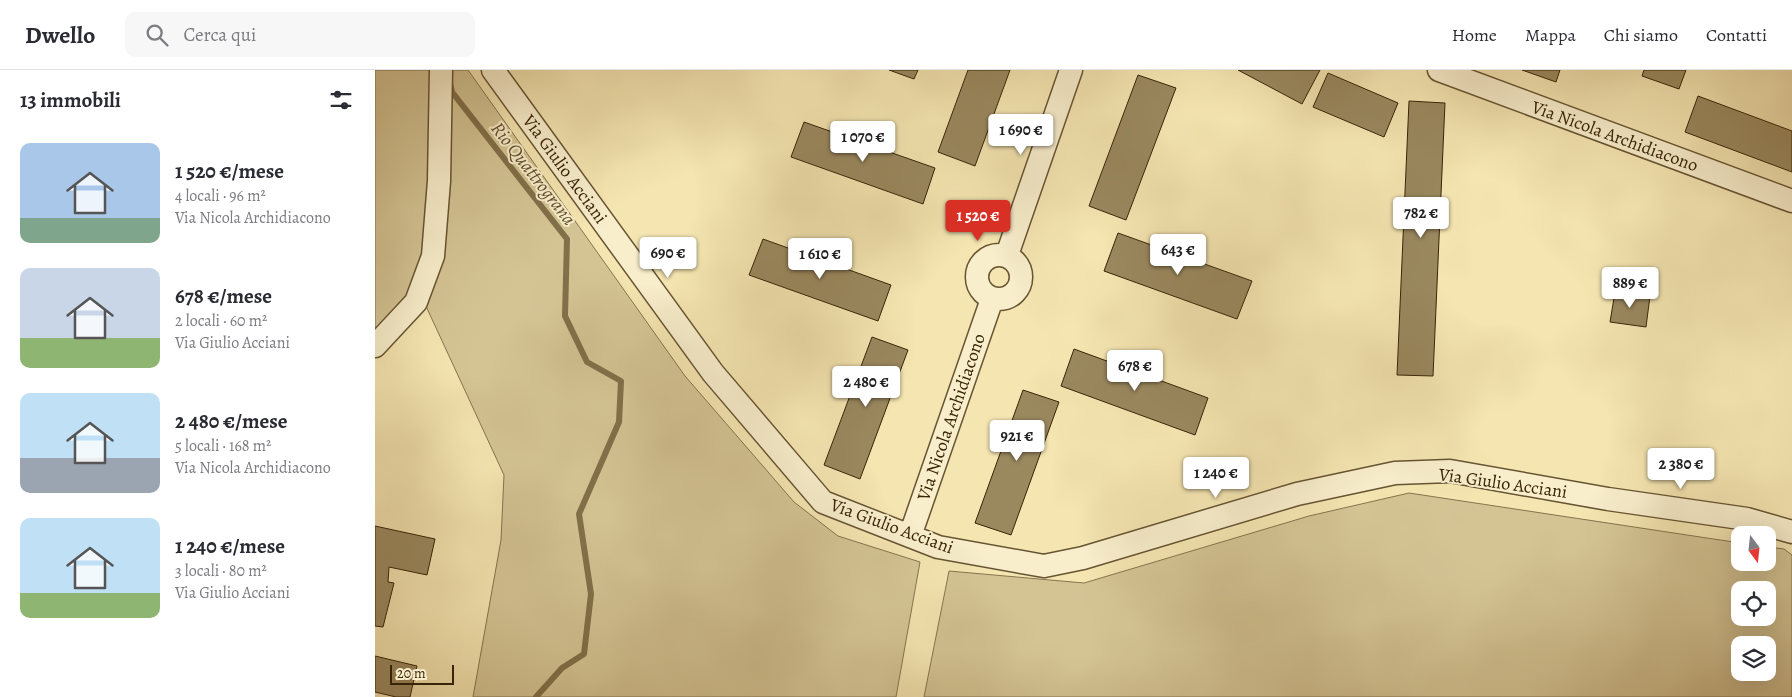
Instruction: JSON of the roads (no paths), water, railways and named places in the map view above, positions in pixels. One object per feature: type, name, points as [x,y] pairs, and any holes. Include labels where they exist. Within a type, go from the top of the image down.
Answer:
[{"type":"street","points":[[375,346],[416,302],[433,256],[439,181],[441,70]]},
{"type":"street","name":"Via Giulio Acciani","points":[[493,70],[713,373],[823,502],[938,547],[1044,566],[1083,558],[1297,494],[1395,474],[1450,471],[1608,499],[1747,519]]},
{"type":"street","points":[[1007,255],[1071,70]]},
{"type":"street","name":"Via Nicola Archidiacono","points":[[1439,70],[1792,201]]},
{"type":"street","points":[[994,255],[1007,255],[1016,262],[1020,269],[1021,283],[1016,291],[1005,299],[992,299],[979,288],[976,274],[984,260],[994,255]]},
{"type":"street","name":"Via Nicola Archidiacono","points":[[910,536],[992,299]]},
{"type":"street","points":[[1747,519],[1792,515]]},
{"type":"street","points":[[1747,519],[1792,532]]},
{"type":"waterway","name":"Rio Quattrograna","points":[[450,83],[452,92],[567,239],[565,316],[587,362],[621,381],[619,422],[579,514],[591,594],[584,654],[562,668],[536,697]]}]
